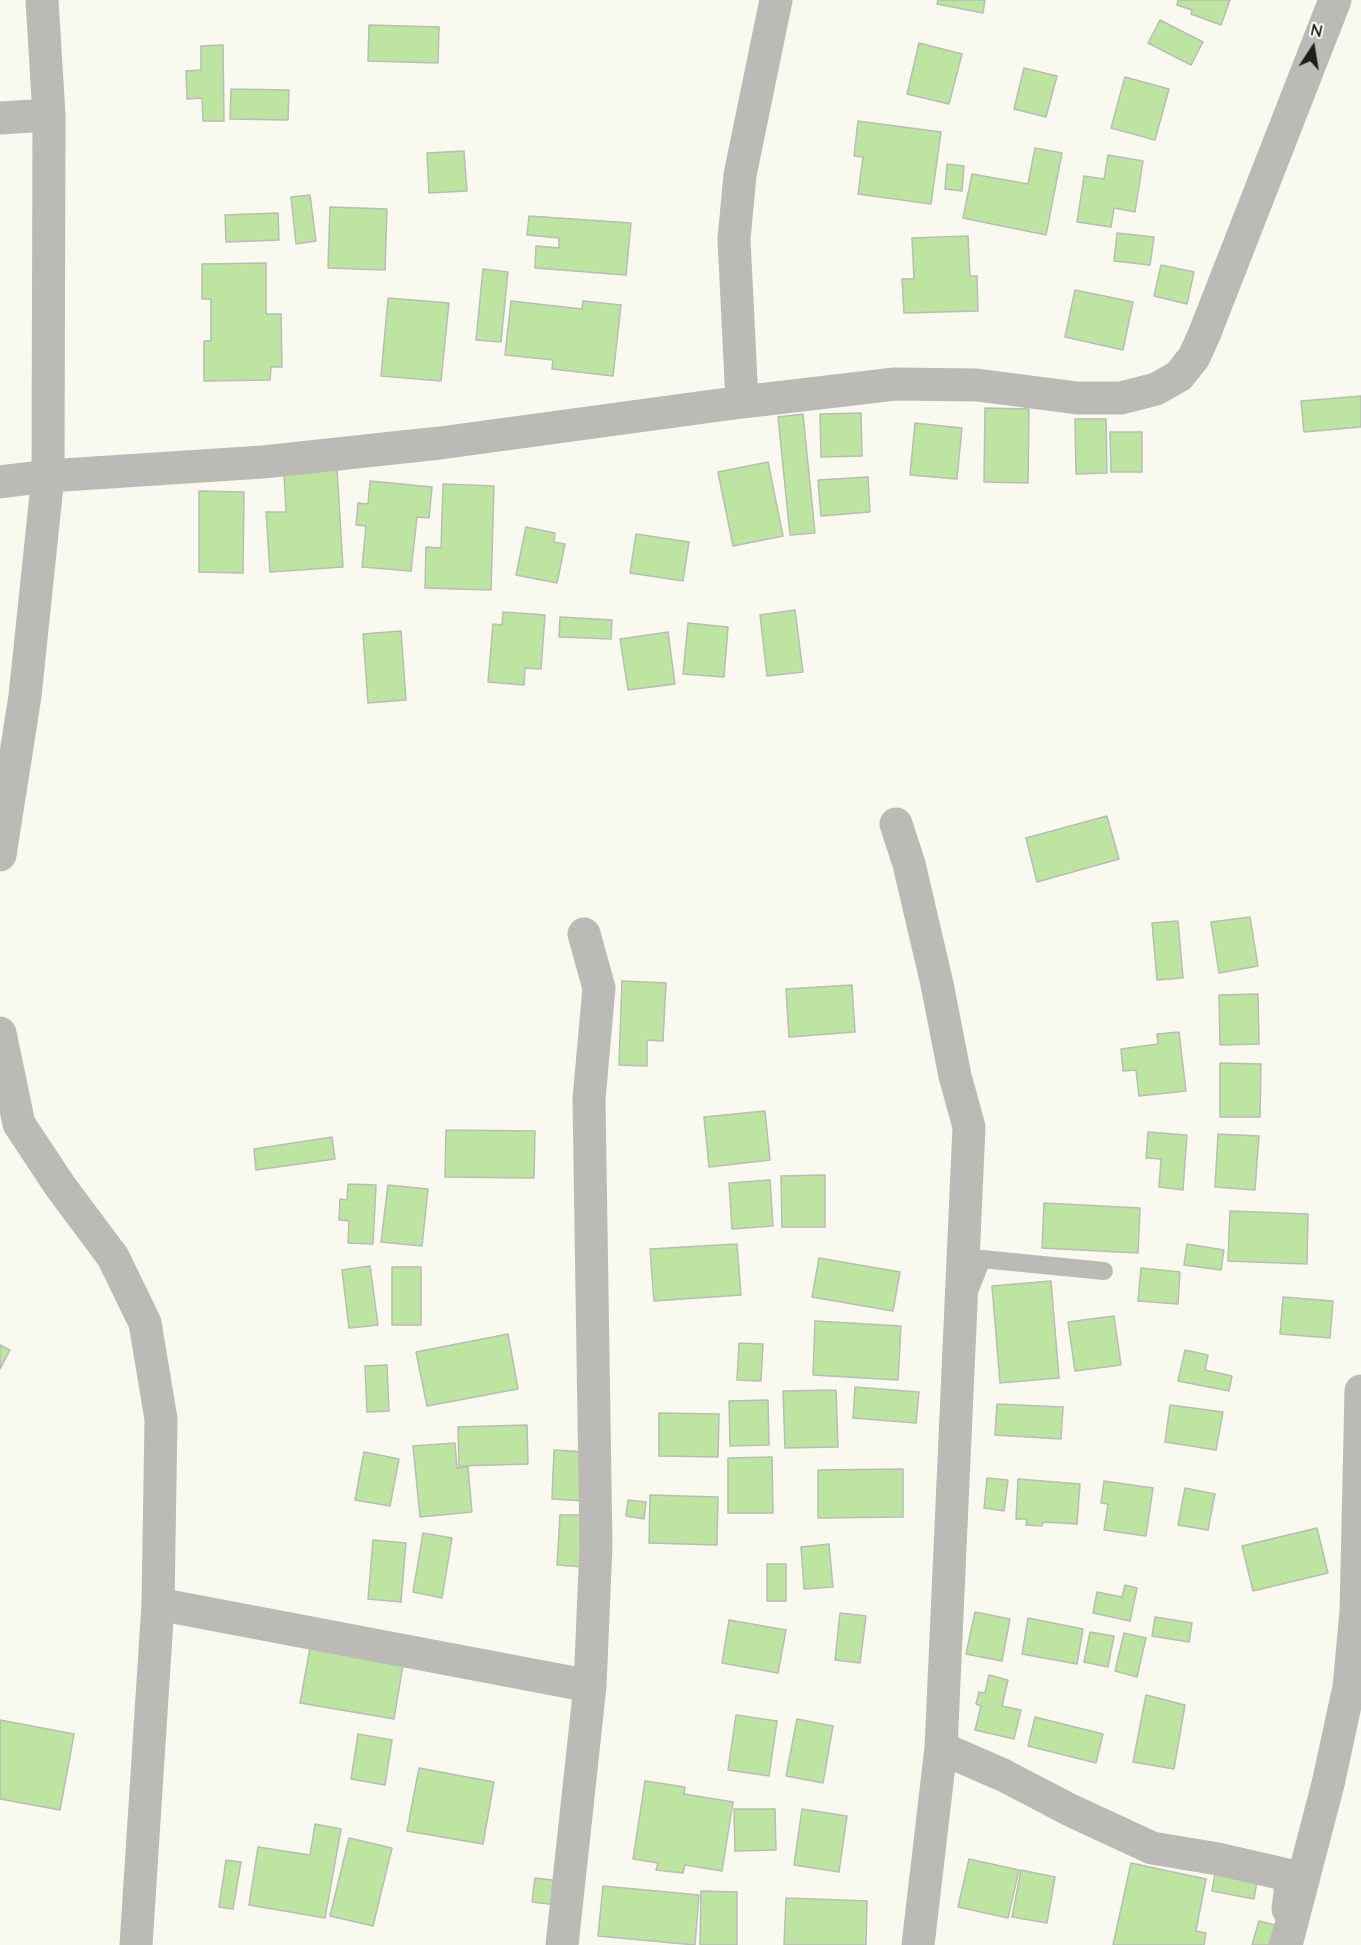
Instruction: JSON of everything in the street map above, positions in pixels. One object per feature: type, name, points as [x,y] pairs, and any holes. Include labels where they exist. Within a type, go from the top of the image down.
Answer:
[{"type":"street","points":[[0,855],[25,696],[48,476],[49,115],[42,0]]},
{"type":"street","points":[[742,402],[734,238],[740,175],[776,0]]},
{"type":"street","points":[[0,482],[48,476],[263,462],[440,443],[742,402],[895,384],[977,385],[1077,398],[1120,398],[1156,389],[1179,376],[1194,357],[1335,0]]},
{"type":"street","points":[[0,118],[49,115]]},
{"type":"street","points":[[896,824],[909,864],[937,984],[955,1076],[969,1127],[941,1749],[918,1945]]},
{"type":"street","points":[[562,1945],[590,1686],[596,1546],[588,1099],[599,988],[584,934]]},
{"type":"street","points":[[0,1033],[10,1122],[113,1257],[145,1323],[161,1419],[158,1604],[136,1945]]},
{"type":"street","points":[[1284,1945],[1328,1784],[1349,1687],[1356,1612],[1361,1392]]},
{"type":"street","points":[[158,1604],[590,1686]]},
{"type":"street","points":[[941,1749],[1003,1775],[1070,1810],[1152,1848],[1218,1859],[1292,1876],[1284,1945]]},
{"type":"lane","points":[[962,1307],[982,1259],[1104,1270]]},
{"type":"building","points":[[938,0],[985,0],[983,13],[937,4]]},
{"type":"building","points":[[1178,0],[1230,0],[1221,25],[1191,14],[1192,10],[1177,5]]},
{"type":"building","points":[[1160,20],[1203,42],[1191,65],[1148,43]]},
{"type":"building","points":[[369,25],[439,27],[438,63],[368,61]]},
{"type":"building","points":[[919,43],[962,54],[949,104],[907,94]]},
{"type":"building","points":[[223,45],[224,121],[203,121],[202,98],[187,99],[186,71],[201,70],[201,46]]},
{"type":"building","points":[[1024,68],[1057,76],[1046,117],[1014,109]]},
{"type":"building","points":[[1125,77],[1169,89],[1155,140],[1111,128]]},
{"type":"building","points":[[231,89],[289,90],[288,120],[230,119]]},
{"type":"building","points":[[858,121],[941,132],[931,204],[858,194],[863,157],[854,156]]},
{"type":"building","points":[[1035,148],[1062,153],[1046,235],[963,218],[972,174],[1028,184]]},
{"type":"building","points":[[464,151],[467,191],[429,193],[427,153]]},
{"type":"building","points":[[1108,155],[1143,161],[1135,212],[1114,208],[1111,227],[1077,222],[1084,176],[1104,179]]},
{"type":"building","points":[[947,164],[964,166],[962,191],[945,189]]},
{"type":"building","points":[[310,195],[316,241],[296,244],[291,197]]},
{"type":"building","points":[[330,207],[387,209],[385,270],[328,268]]},
{"type":"building","points":[[278,213],[279,240],[226,242],[225,215]]},
{"type":"building","points":[[529,216],[631,223],[626,275],[535,268],[536,246],[559,248],[559,238],[527,235]]},
{"type":"building","points":[[1117,233],[1154,237],[1150,265],[1114,261]]},
{"type":"building","points":[[968,236],[970,276],[977,276],[978,311],[904,313],[902,279],[914,279],[912,238]]},
{"type":"building","points":[[266,263],[266,314],[281,314],[282,367],[271,367],[270,380],[204,381],[204,341],[211,341],[211,299],[202,299],[202,264]]},
{"type":"building","points":[[1161,265],[1194,272],[1187,304],[1154,296]]},
{"type":"building","points":[[483,269],[508,272],[501,342],[476,340]]},
{"type":"building","points":[[1075,290],[1133,302],[1123,350],[1065,337]]},
{"type":"building","points":[[388,298],[449,303],[441,381],[381,376]]},
{"type":"building","points":[[511,301],[582,309],[583,301],[621,305],[613,376],[552,369],[553,360],[505,355]]},
{"type":"building","points":[[1361,396],[1361,427],[1304,432],[1301,401]]},
{"type":"building","points":[[985,408],[1029,409],[1028,483],[984,482]]},
{"type":"building","points":[[861,413],[862,456],[821,457],[820,414]]},
{"type":"building","points":[[803,414],[815,533],[790,535],[778,417]]},
{"type":"building","points":[[1075,419],[1106,419],[1107,473],[1076,474]]},
{"type":"building","points":[[915,423],[962,428],[957,479],[910,475]]},
{"type":"building","points":[[1110,432],[1142,432],[1142,472],[1111,472]]},
{"type":"building","points":[[768,462],[783,536],[733,546],[718,472]]},
{"type":"building","points":[[337,469],[343,567],[270,572],[266,512],[286,512],[284,473]]},
{"type":"building","points":[[868,477],[870,512],[821,516],[818,480]]},
{"type":"building","points":[[370,481],[432,487],[429,518],[417,517],[411,571],[362,567],[366,526],[356,525],[358,503],[368,504]]},
{"type":"building","points":[[443,484],[494,486],[491,590],[425,588],[426,547],[441,548]]},
{"type":"building","points":[[199,491],[244,492],[243,573],[199,572]]},
{"type":"building","points":[[526,527],[555,533],[554,542],[565,544],[557,583],[516,575]]},
{"type":"building","points":[[636,534],[689,542],[683,581],[630,573]]},
{"type":"building","points":[[795,610],[803,672],[767,676],[760,615]]},
{"type":"building","points":[[503,612],[545,615],[541,669],[525,668],[524,685],[488,682],[493,624],[502,625]]},
{"type":"building","points":[[560,617],[612,620],[611,639],[559,637]]},
{"type":"building","points":[[688,623],[728,627],[724,677],[683,674]]},
{"type":"building","points":[[401,631],[406,700],[368,703],[363,634]]},
{"type":"building","points":[[668,632],[675,684],[628,690],[620,639]]},
{"type":"building","points":[[1107,816],[1119,859],[1037,882],[1026,838]]},
{"type":"building","points":[[1250,917],[1258,966],[1219,973],[1211,922]]},
{"type":"building","points":[[1178,921],[1183,978],[1157,980],[1152,923]]},
{"type":"building","points":[[622,981],[666,983],[663,1041],[647,1040],[647,1066],[619,1065]]},
{"type":"building","points":[[852,985],[855,1032],[789,1037],[786,989]]},
{"type":"building","points":[[1258,994],[1259,1044],[1220,1045],[1219,995]]},
{"type":"building","points":[[1179,1032],[1186,1091],[1139,1096],[1136,1070],[1123,1071],[1121,1049],[1158,1044],[1157,1034]]},
{"type":"building","points":[[1220,1063],[1261,1064],[1260,1117],[1220,1117]]},
{"type":"building","points":[[765,1111],[770,1160],[709,1167],[704,1117]]},
{"type":"building","points":[[446,1130],[535,1131],[534,1178],[445,1177]]},
{"type":"building","points":[[1148,1132],[1187,1135],[1183,1190],[1159,1187],[1161,1159],[1146,1158]]},
{"type":"building","points":[[1218,1134],[1259,1136],[1255,1190],[1215,1187]]},
{"type":"building","points":[[332,1137],[335,1159],[256,1170],[254,1149]]},
{"type":"building","points":[[825,1175],[825,1227],[782,1227],[781,1176]]},
{"type":"building","points":[[770,1180],[773,1226],[732,1229],[729,1183]]},
{"type":"building","points":[[348,1184],[376,1185],[373,1244],[348,1243],[349,1221],[339,1220],[340,1199],[347,1200]]},
{"type":"building","points":[[388,1185],[428,1189],[422,1246],[381,1242]]},
{"type":"building","points":[[1044,1203],[1140,1208],[1138,1253],[1042,1248]]},
{"type":"building","points":[[1230,1211],[1308,1214],[1307,1264],[1228,1261]]},
{"type":"building","points":[[737,1244],[741,1295],[654,1301],[650,1249]]},
{"type":"building","points":[[1187,1244],[1224,1250],[1221,1270],[1184,1265]]},
{"type":"building","points":[[819,1258],[900,1272],[893,1311],[812,1297]]},
{"type":"building","points":[[370,1266],[378,1325],[349,1328],[342,1270]]},
{"type":"building","points":[[392,1267],[421,1267],[421,1325],[392,1325]]},
{"type":"building","points":[[1141,1268],[1180,1272],[1178,1304],[1138,1301]]},
{"type":"building","points":[[1051,1281],[1059,1378],[1000,1383],[992,1286]]},
{"type":"building","points":[[1283,1297],[1333,1301],[1330,1338],[1280,1334]]},
{"type":"building","points":[[1114,1316],[1121,1365],[1075,1371],[1068,1322]]},
{"type":"building","points":[[815,1321],[901,1326],[898,1380],[813,1375]]},
{"type":"building","points":[[508,1334],[518,1389],[427,1406],[416,1352]]},
{"type":"building","points":[[739,1343],[763,1344],[761,1381],[737,1380]]},
{"type":"building","points":[[0,1345],[10,1350],[0,1369]]},
{"type":"building","points":[[1185,1350],[1208,1355],[1205,1370],[1232,1376],[1229,1391],[1178,1381]]},
{"type":"building","points":[[387,1365],[389,1411],[367,1412],[365,1366]]},
{"type":"building","points":[[855,1387],[919,1392],[916,1423],[853,1418]]},
{"type":"building","points":[[836,1390],[838,1447],[785,1448],[783,1391]]},
{"type":"building","points":[[768,1400],[769,1445],[730,1446],[729,1401]]},
{"type":"building","points":[[997,1404],[1063,1407],[1061,1439],[995,1435]]},
{"type":"building","points":[[1170,1405],[1223,1412],[1216,1450],[1165,1442]]},
{"type":"building","points":[[659,1413],[719,1414],[718,1457],[659,1456]]},
{"type":"building","points":[[527,1425],[528,1464],[459,1466],[458,1427]]},
{"type":"building","points":[[455,1443],[457,1468],[468,1467],[472,1512],[420,1517],[413,1446]]},
{"type":"building","points":[[554,1450],[587,1452],[584,1501],[552,1499]]},
{"type":"building","points":[[364,1452],[399,1459],[390,1506],[355,1500]]},
{"type":"building","points":[[772,1457],[773,1513],[728,1513],[728,1458]]},
{"type":"building","points":[[903,1469],[903,1517],[818,1518],[818,1470]]},
{"type":"building","points":[[987,1478],[1008,1480],[1004,1511],[984,1508]]},
{"type":"building","points":[[1018,1479],[1080,1484],[1077,1524],[1043,1522],[1042,1526],[1026,1525],[1027,1519],[1016,1519]]},
{"type":"building","points":[[1104,1481],[1153,1488],[1146,1536],[1104,1530],[1108,1504],[1101,1503]]},
{"type":"building","points":[[1185,1488],[1215,1494],[1208,1530],[1178,1525]]},
{"type":"building","points":[[650,1495],[718,1497],[717,1545],[649,1543]]},
{"type":"building","points":[[628,1500],[646,1502],[644,1519],[626,1516]]},
{"type":"building","points":[[560,1515],[586,1515],[583,1567],[557,1565]]},
{"type":"building","points":[[1317,1528],[1328,1573],[1253,1591],[1242,1546]]},
{"type":"building","points":[[423,1533],[452,1538],[442,1598],[413,1592]]},
{"type":"building","points":[[373,1540],[406,1543],[401,1602],[368,1599]]},
{"type":"building","points":[[829,1544],[833,1587],[804,1589],[801,1547]]},
{"type":"building","points":[[767,1564],[786,1564],[786,1601],[767,1601]]},
{"type":"building","points":[[1125,1585],[1137,1588],[1130,1621],[1093,1613],[1097,1592],[1122,1597]]},
{"type":"building","points":[[975,1612],[1010,1619],[1002,1661],[966,1654]]},
{"type":"building","points":[[840,1613],[866,1616],[860,1663],[835,1660]]},
{"type":"building","points":[[1155,1617],[1192,1623],[1189,1642],[1152,1636]]},
{"type":"building","points":[[1028,1618],[1083,1629],[1077,1664],[1022,1654]]},
{"type":"building","points":[[729,1620],[786,1630],[778,1673],[722,1663]]},
{"type":"building","points":[[1090,1632],[1114,1636],[1108,1667],[1084,1662]]},
{"type":"building","points":[[1124,1633],[1146,1638],[1137,1677],[1115,1671]]},
{"type":"building","points":[[310,1648],[403,1665],[394,1719],[300,1703]]},
{"type":"building","points":[[989,1675],[1008,1680],[1002,1706],[1021,1710],[1014,1739],[975,1730],[981,1706],[976,1704],[979,1692],[985,1693]]},
{"type":"building","points":[[1146,1695],[1185,1705],[1174,1769],[1133,1762]]},
{"type":"building","points":[[736,1715],[777,1721],[769,1776],[728,1770]]},
{"type":"building","points":[[1035,1717],[1103,1734],[1096,1763],[1028,1746]]},
{"type":"building","points":[[797,1719],[833,1726],[823,1783],[786,1776]]},
{"type":"building","points":[[0,1720],[74,1734],[60,1810],[0,1799]]},
{"type":"building","points":[[358,1734],[392,1740],[385,1785],[351,1779]]},
{"type":"building","points":[[419,1768],[494,1782],[483,1844],[407,1831]]},
{"type":"building","points":[[645,1781],[685,1787],[684,1794],[733,1802],[722,1871],[685,1865],[683,1873],[656,1870],[658,1863],[633,1859]]},
{"type":"building","points":[[734,1809],[775,1809],[776,1850],[735,1851]]},
{"type":"building","points":[[802,1809],[847,1816],[839,1872],[794,1865]]},
{"type":"building","points":[[315,1824],[341,1829],[325,1918],[249,1905],[258,1847],[310,1855]]},
{"type":"building","points":[[349,1838],[392,1848],[373,1926],[330,1916]]},
{"type":"building","points":[[969,1859],[1019,1870],[1008,1918],[958,1907]]},
{"type":"building","points":[[226,1860],[241,1862],[233,1909],[219,1907]]},
{"type":"building","points":[[1131,1863],[1206,1879],[1196,1931],[1206,1933],[1204,1945],[1113,1945]]},
{"type":"building","points":[[1021,1870],[1055,1877],[1047,1923],[1012,1917]]},
{"type":"building","points":[[1215,1873],[1257,1881],[1254,1899],[1212,1891]]},
{"type":"building","points":[[535,1878],[561,1881],[557,1905],[532,1902]]},
{"type":"building","points":[[603,1886],[699,1895],[695,1945],[598,1936]]},
{"type":"building","points":[[701,1891],[737,1892],[737,1945],[700,1945]]},
{"type":"building","points":[[786,1898],[867,1901],[866,1945],[784,1945]]},
{"type":"building","points":[[1259,1921],[1275,1925],[1269,1945],[1252,1945]]}]
